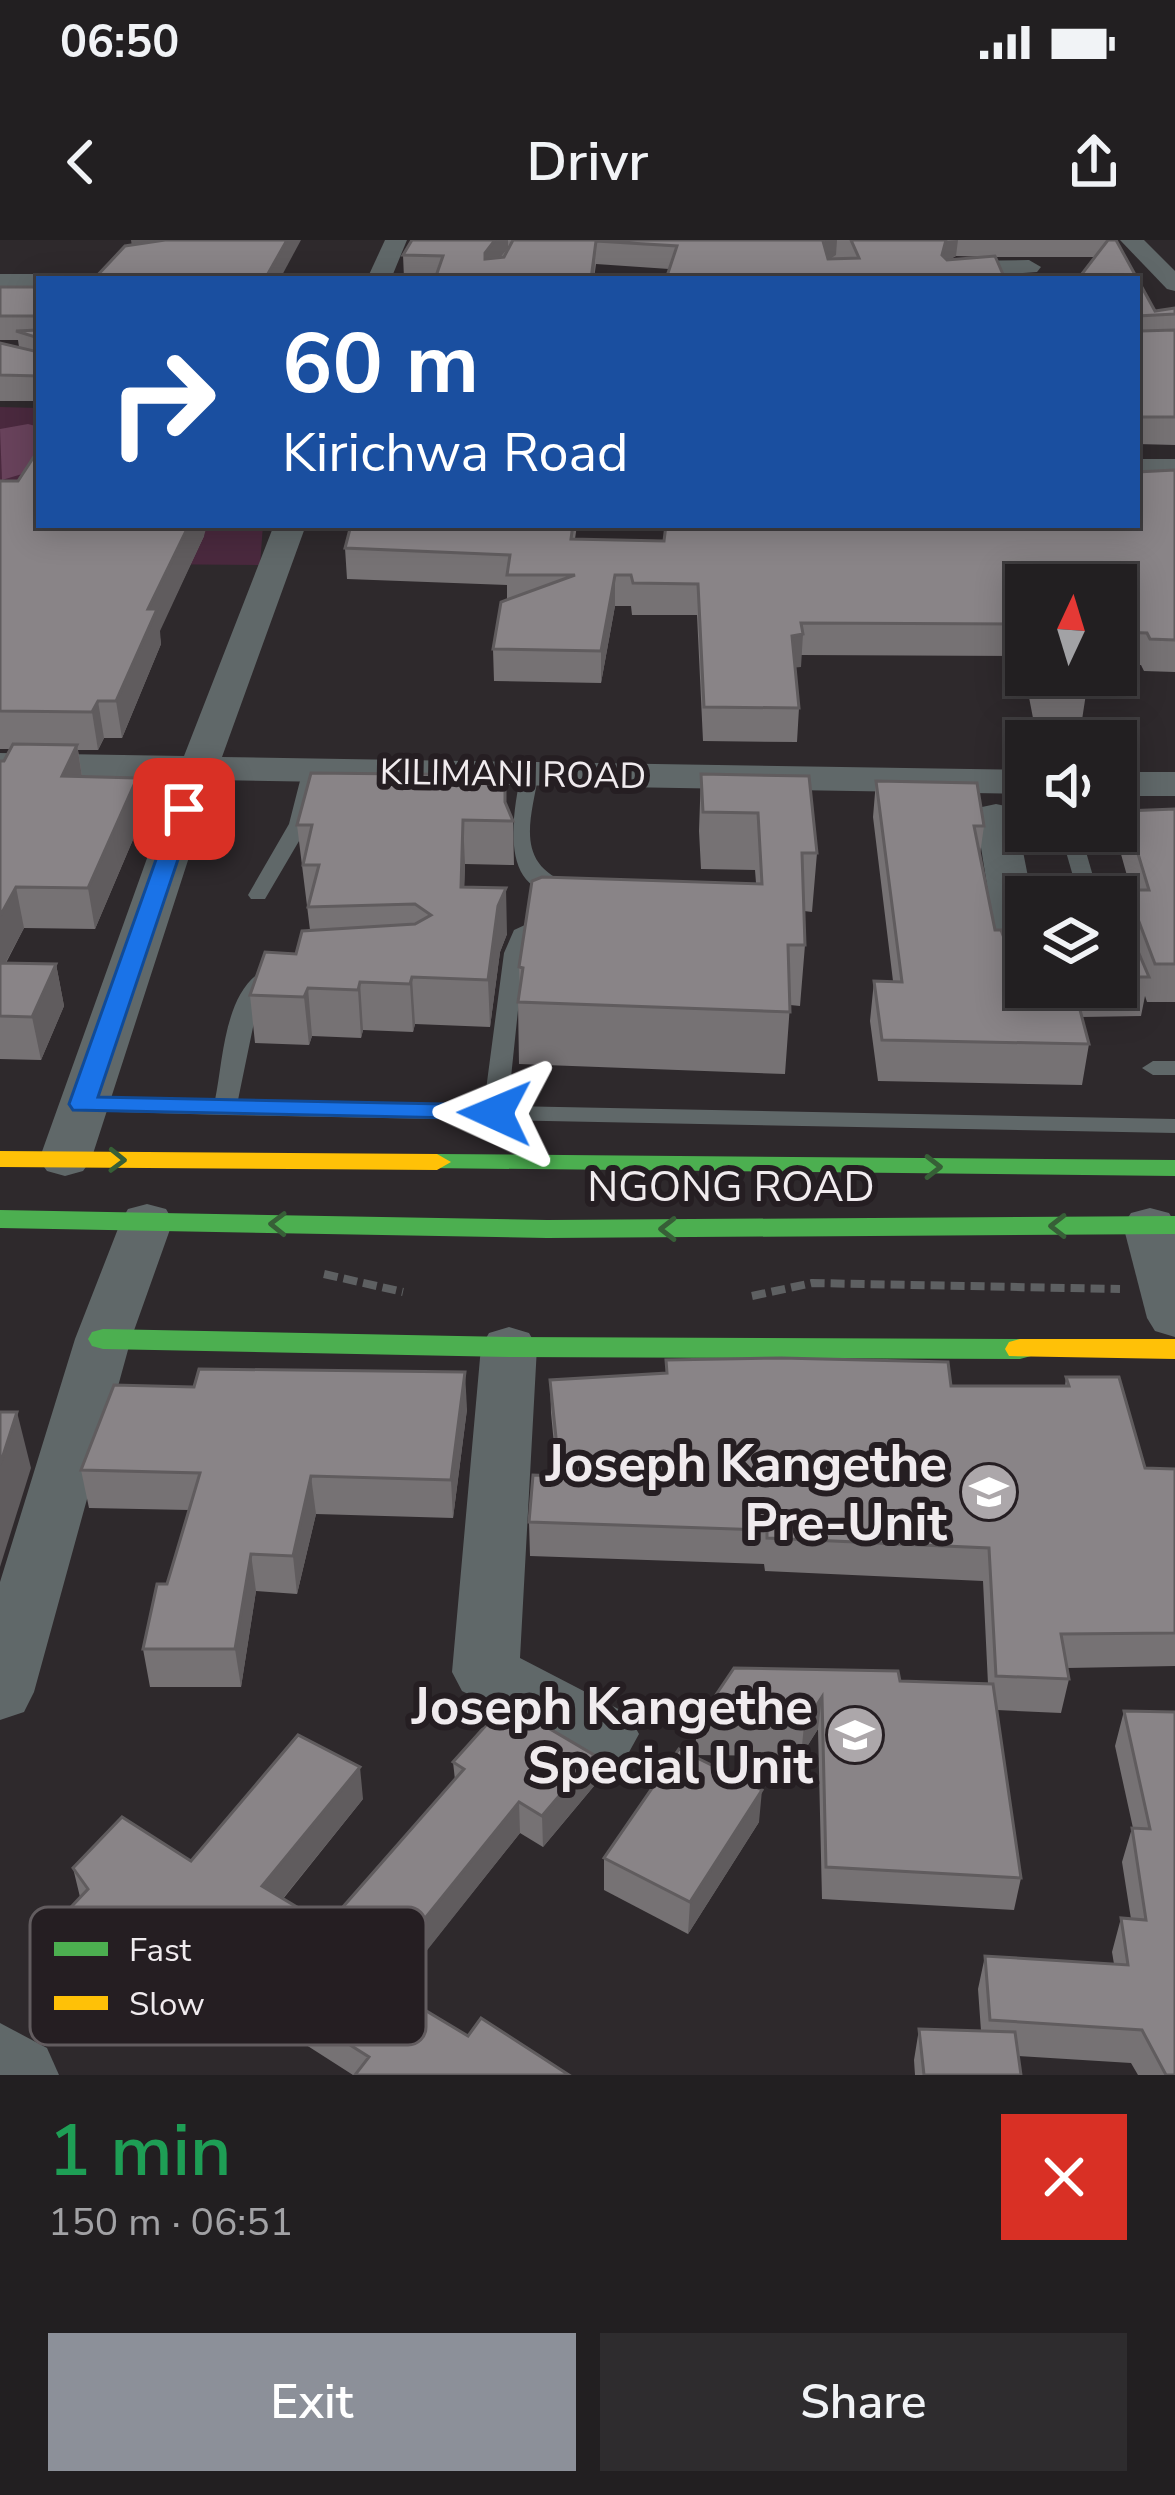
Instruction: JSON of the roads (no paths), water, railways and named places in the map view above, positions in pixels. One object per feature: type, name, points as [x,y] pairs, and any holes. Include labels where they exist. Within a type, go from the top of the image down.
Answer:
[{"type":"main road","name":"NGONG ROAD","points":[[0,1159],[1175,1168]]},
{"type":"main road","name":"NGONG ROAD","points":[[0,1219],[547,1229],[1163,1225]]},
{"type":"main road","points":[[103,1339],[509,1347],[1175,1349]]},
{"type":"street","points":[[380,276],[396,240]]},
{"type":"street","points":[[1128,243],[1175,285]]},
{"type":"street","points":[[955,276],[952,270],[956,268],[1029,267]]},
{"type":"street","points":[[0,281],[36,281]]},
{"type":"street","points":[[1140,287],[1175,285]]},
{"type":"street","points":[[1140,468],[1175,468]]},
{"type":"street","points":[[65,1160],[199,767],[289,528]]},
{"type":"street","name":"KILIMANI ROAD","points":[[5,774],[199,767],[530,773],[1003,793]]},
{"type":"street","points":[[1137,784],[1175,784]]},
{"type":"street","points":[[771,812],[1003,793],[1013,876]]},
{"type":"street","points":[[0,1692],[103,1339],[147,1221]]},
{"type":"street","points":[[1163,1225],[1171,1304]]},
{"type":"street","points":[[509,1347],[486,1672],[604,1734]]},
{"type":"street","points":[[0,2061],[19,2075]]},
{"type":"lane","points":[[0,295],[36,295]]},
{"type":"lane","points":[[258,895],[298,824],[312,769]]},
{"type":"lane","points":[[530,773],[518,842],[531,870],[550,886],[586,893]]},
{"type":"lane","points":[[1137,819],[1175,820]]},
{"type":"lane","points":[[495,1113],[514,953],[521,934],[538,925],[581,926]]},
{"type":"lane","points":[[225,1108],[254,986],[277,970],[297,966]]},
{"type":"lane","points":[[82,1104],[1175,1126]]},
{"type":"lane","points":[[558,1165],[561,1114]]},
{"type":"place","name":"Joseph Kangethe Pre-Unit","points":[[989,1492]]},
{"type":"place","name":"Joseph Kangethe Special Unit","points":[[855,1735]]}]
